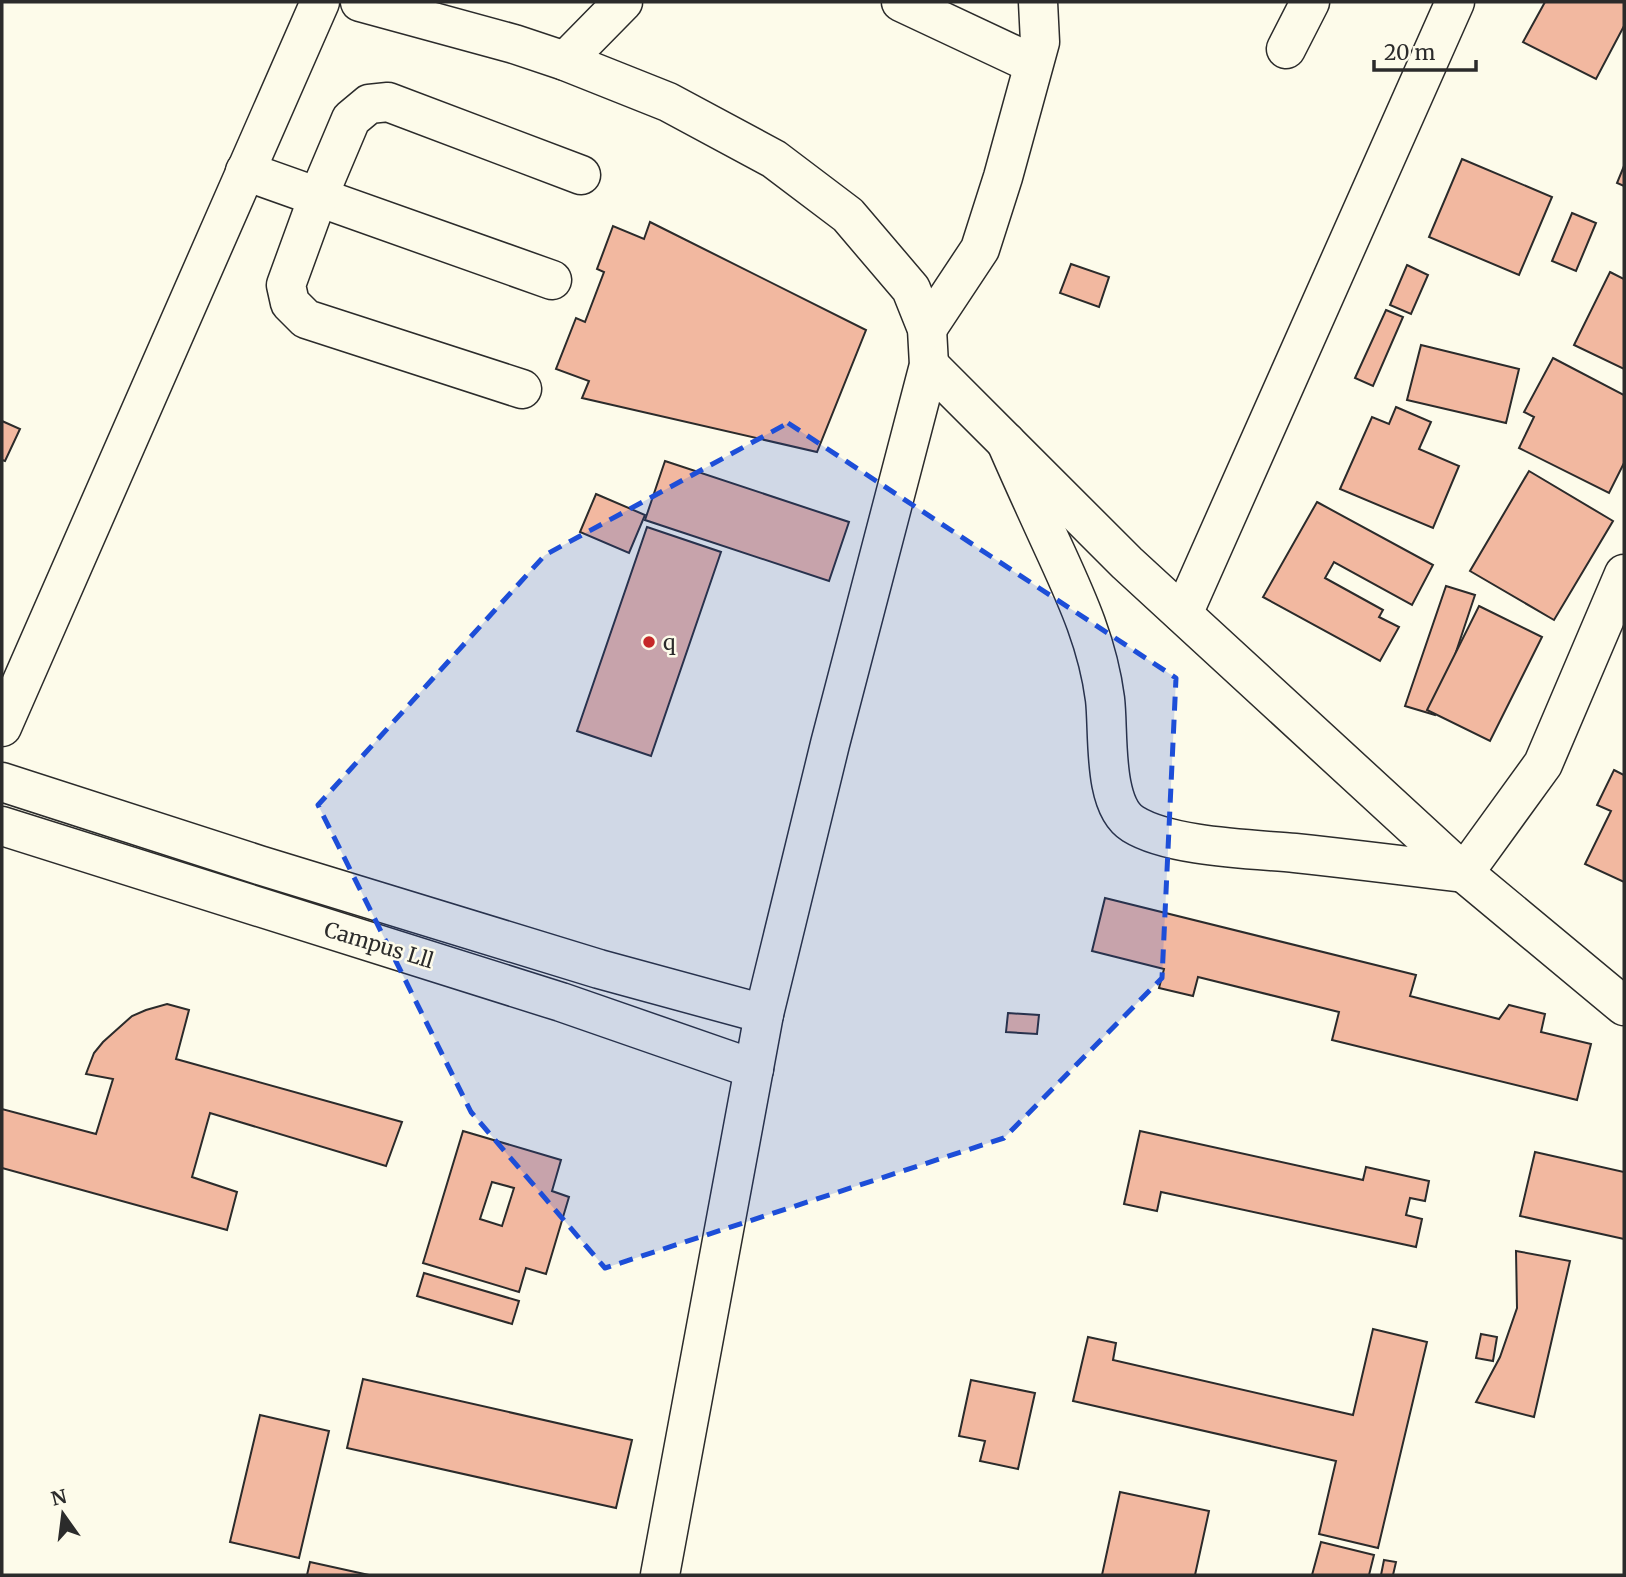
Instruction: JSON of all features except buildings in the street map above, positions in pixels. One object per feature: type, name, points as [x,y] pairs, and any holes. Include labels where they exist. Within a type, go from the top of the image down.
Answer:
[{"type":"street","points":[[2,727],[320,2]]},
{"type":"street","points":[[360,2],[514,44],[668,102],[774,159],[848,215],[911,289],[928,347],[1006,442],[1127,563],[1464,873],[1624,1006]]},
{"type":"street","points":[[565,61],[623,2]]},
{"type":"street","points":[[901,2],[1033,64]]},
{"type":"street","points":[[660,1575],[764,1014],[928,347],[980,249],[1003,177],[1040,42],[1038,2]]},
{"type":"street","points":[[1286,49],[1310,2]]},
{"type":"street","points":[[1183,614],[1455,2]]},
{"type":"street","points":[[522,389],[306,319],[290,303],[286,285],[318,197],[351,119],[369,104],[388,102],[581,175]]},
{"type":"street","points":[[245,171],[552,280]]},
{"type":"street","points":[[1006,442],[1076,596],[1094,644],[1104,698],[1110,777],[1117,804],[1131,823],[1156,835],[1204,844],[1464,873]]},
{"type":"street","points":[[1464,873],[1543,764],[1624,574]]},
{"type":"street","points":[[2,782],[259,865],[559,957],[764,1014]]},
{"type":"street","name":"Campus Lll","points":[[2,826],[561,1002],[754,1069]]},
{"type":"highlighted area","points":[[788,423],[1176,678],[1162,978],[1004,1138],[605,1268],[471,1112],[318,805],[545,555]]},
{"type":"place","name":"q","points":[[649,642]]}]
